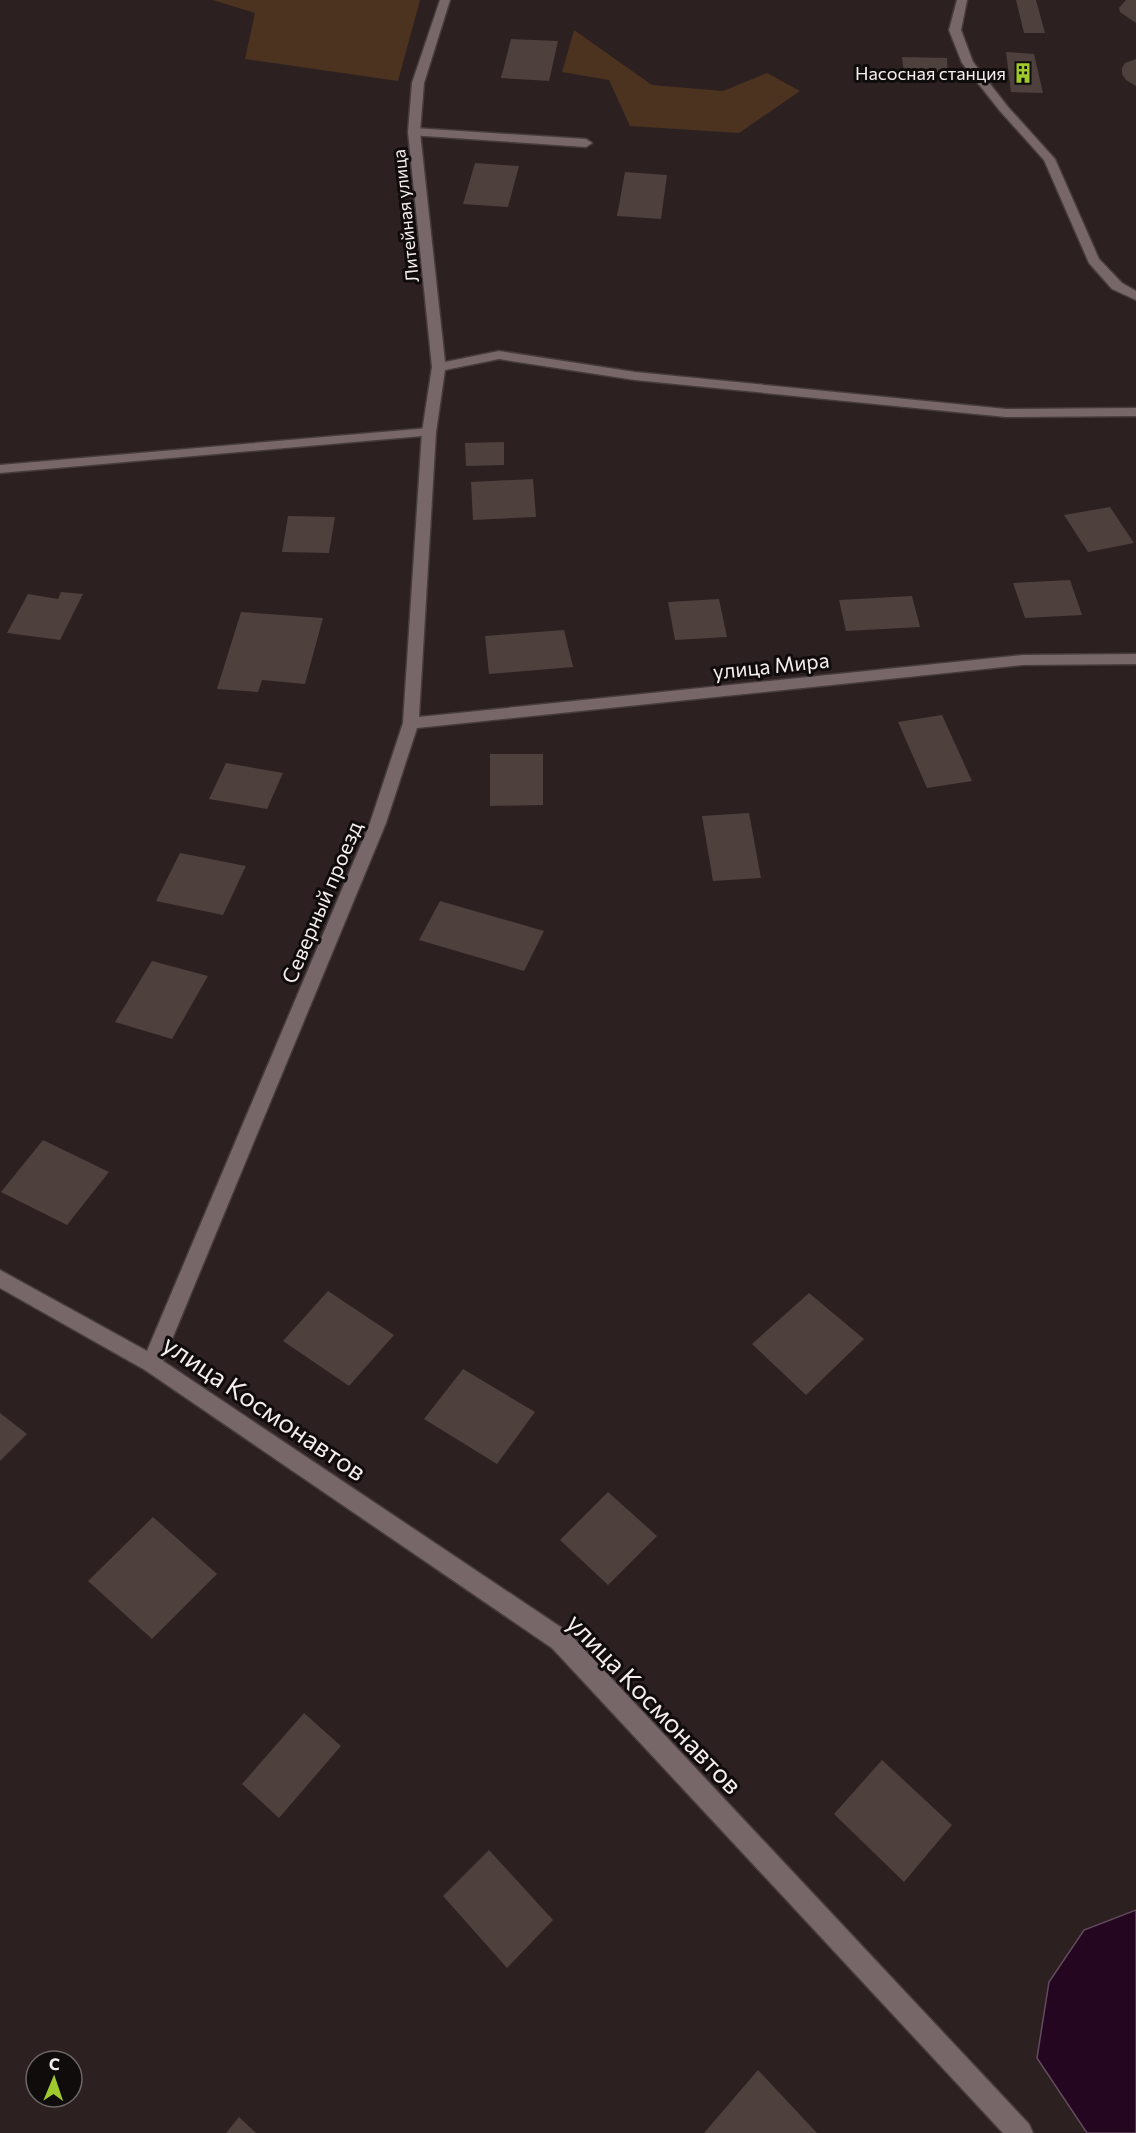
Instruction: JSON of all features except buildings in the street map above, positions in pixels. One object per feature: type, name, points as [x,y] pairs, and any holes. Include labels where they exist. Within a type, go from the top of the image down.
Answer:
[{"type":"street","name":"Литейная улица","points":[[429,432],[439,367],[414,132],[418,83],[445,0]]},
{"type":"street","points":[[962,0],[955,30],[968,63],[1004,109],[1049,159],[1094,260],[1117,286],[1136,296]]},
{"type":"street","points":[[414,132],[586,143]]},
{"type":"street","points":[[439,367],[499,355],[635,376],[995,412],[1136,412]]},
{"type":"street","points":[[0,469],[429,432]]},
{"type":"street","name":"Северный проезд","points":[[152,1364],[378,823],[411,723],[429,432]]},
{"type":"street","name":"улица Мира","points":[[411,723],[1023,660],[1136,659]]},
{"type":"street","name":"улица Космонавтов","points":[[0,1278],[152,1364],[560,1640],[1020,2133]]},
{"type":"shaded area","points":[[213,0],[420,0],[398,81],[245,59],[255,13]]},
{"type":"shaded area","points":[[574,30],[652,85],[723,91],[767,73],[800,91],[739,133],[630,126],[609,80],[562,72]]},
{"type":"shaded area","points":[[1136,1910],[1136,2133],[1087,2133],[1037,2058],[1049,1982],[1084,1930]]},
{"type":"place","name":"Насосная станция","points":[[1023,73]]}]
